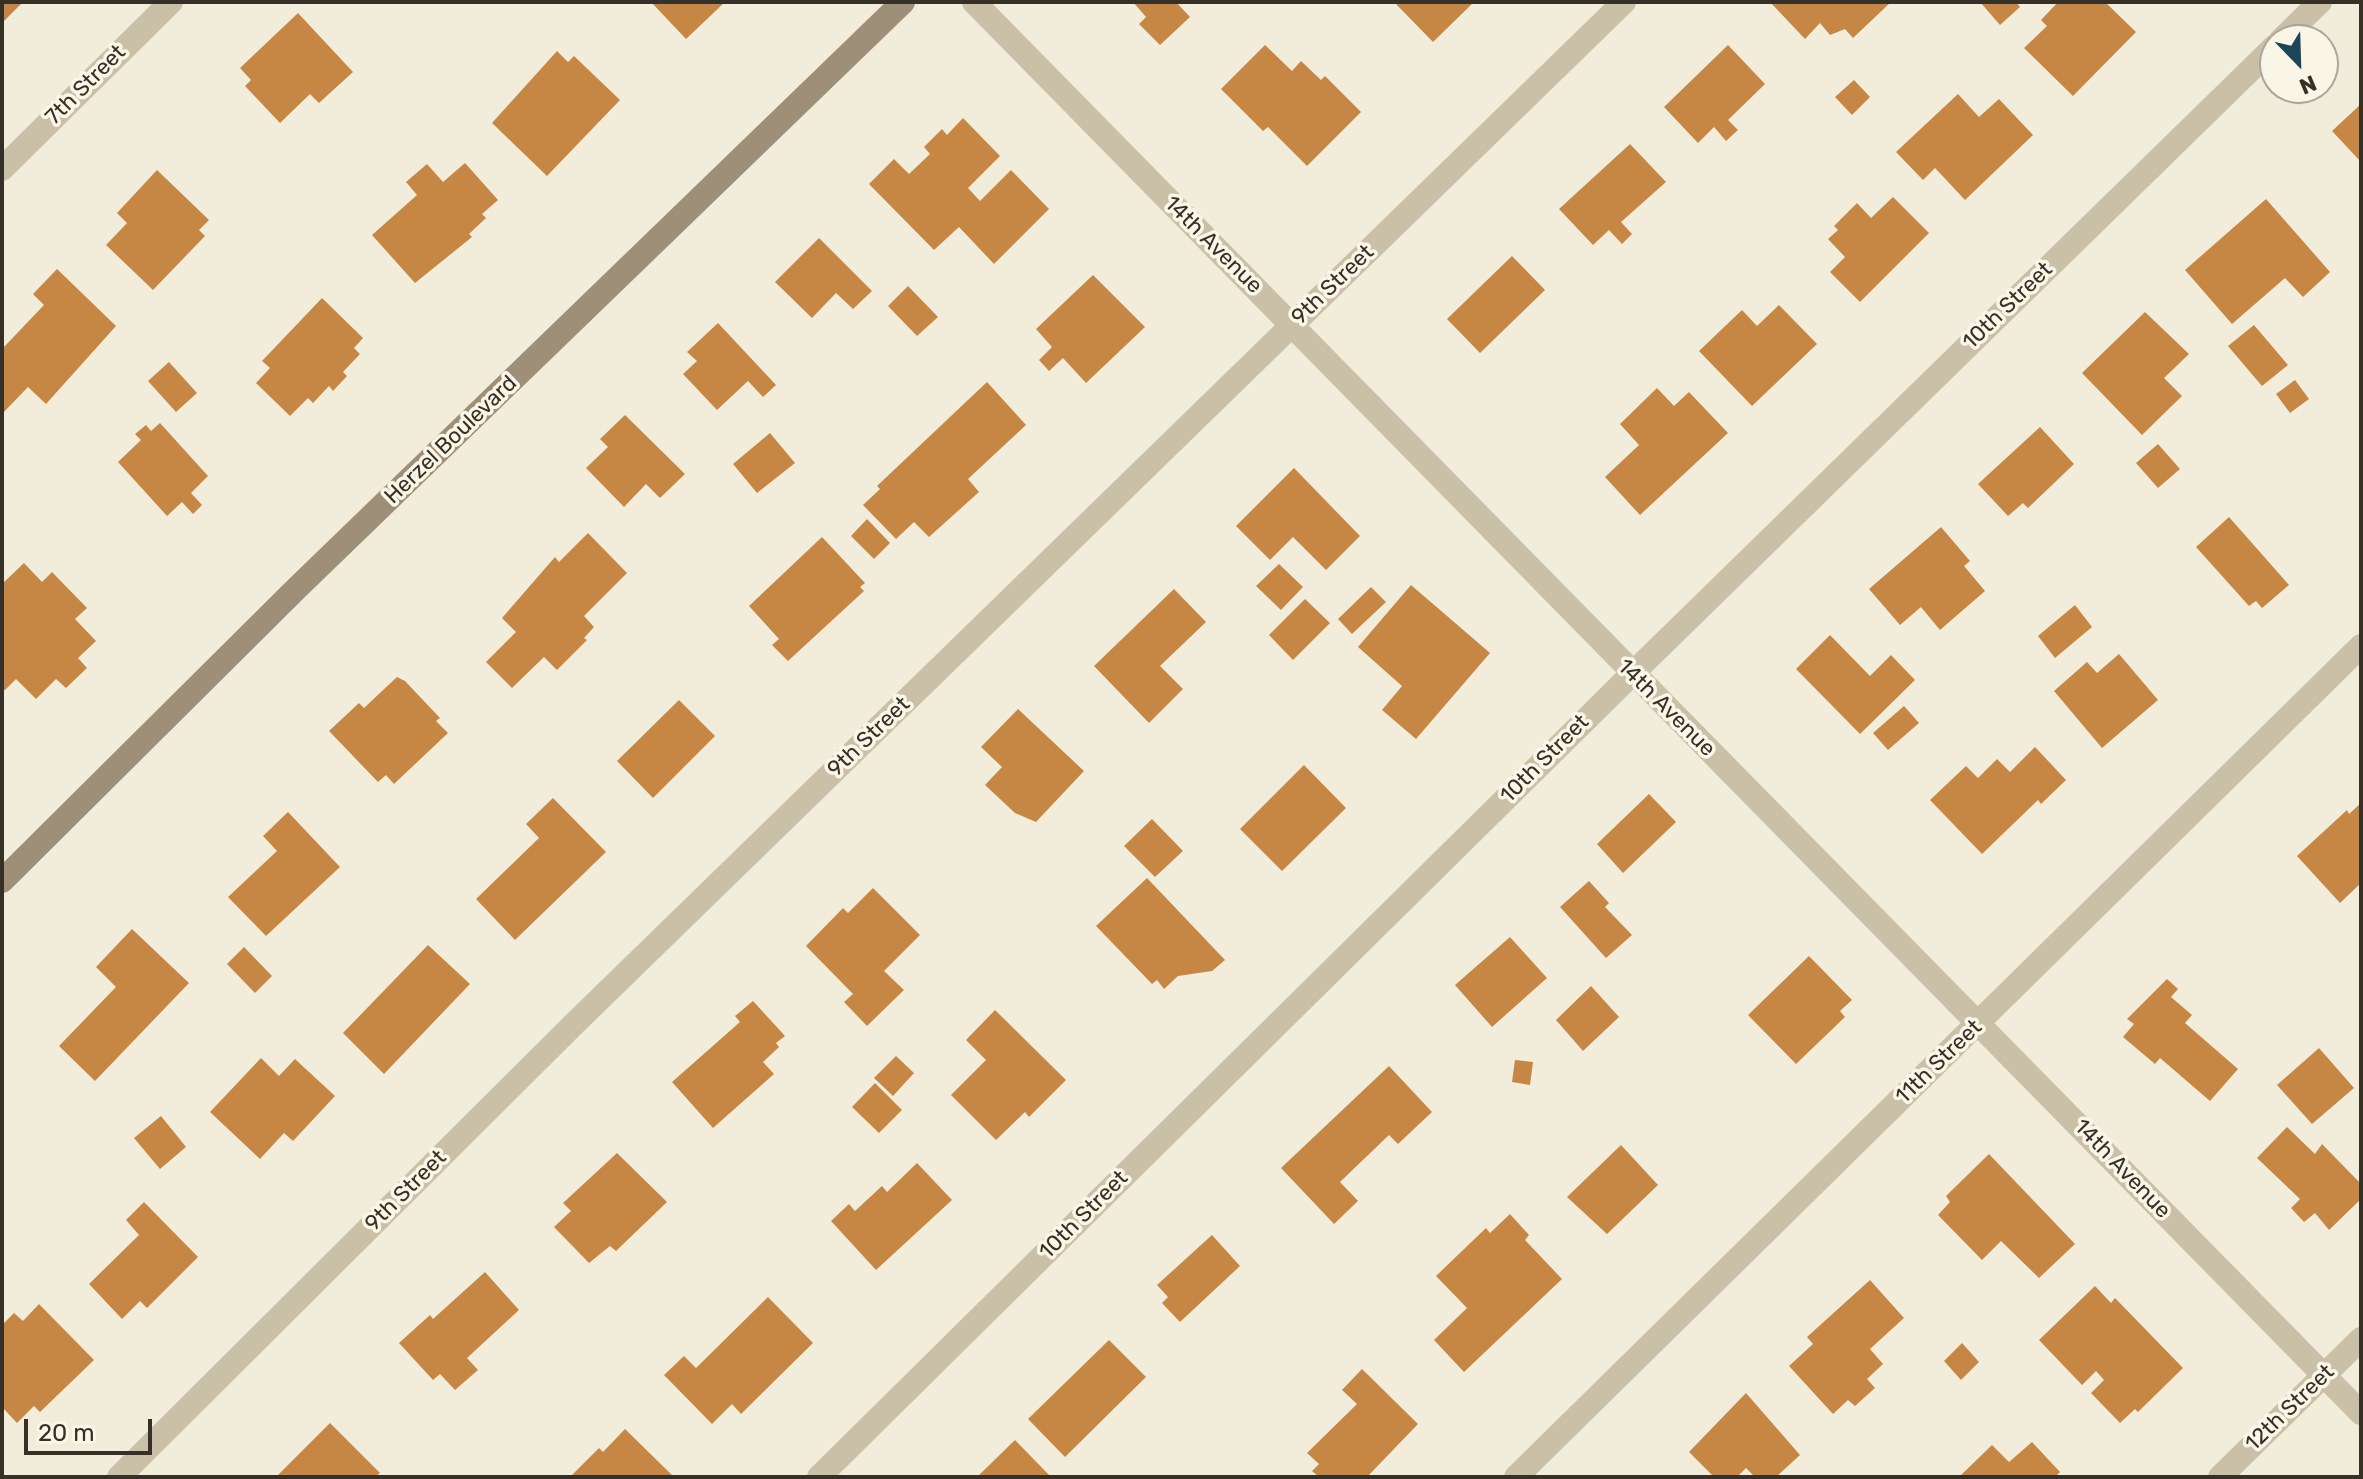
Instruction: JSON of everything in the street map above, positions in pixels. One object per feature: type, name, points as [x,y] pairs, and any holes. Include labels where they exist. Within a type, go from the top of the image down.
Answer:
[{"type":"street","name":"7th Street","points":[[2,169],[171,2]]},
{"type":"street","name":"Herzel Boulevard","points":[[2,881],[298,587],[903,2]]},
{"type":"street","name":"14th Avenue","points":[[974,2],[2361,1413]]},
{"type":"street","name":"9th Street","points":[[119,1477],[573,1025],[1624,2]]},
{"type":"street","points":[[2297,24],[2320,2]]},
{"type":"street","name":"10th Street","points":[[819,1477],[1632,674],[2259,62]]},
{"type":"street","name":"11th Street","points":[[1516,1477],[2361,646]]},
{"type":"street","name":"12th Street","points":[[2220,1477],[2361,1339]]},
{"type":"building","points":[[2,2],[23,2],[2,23]]},
{"type":"building","points":[[651,2],[725,2],[686,39]]},
{"type":"building","points":[[1133,2],[1176,2],[1190,17],[1160,45],[1139,24],[1146,17]]},
{"type":"building","points":[[1394,2],[1474,2],[1433,42]]},
{"type":"building","points":[[1770,2],[1891,2],[1853,38],[1845,29],[1830,35],[1820,23],[1805,39]]},
{"type":"building","points":[[1980,2],[2016,2],[2020,7],[2000,25]]},
{"type":"building","points":[[2058,2],[2105,2],[2136,32],[2073,96],[2024,48],[2047,26],[2041,20]]},
{"type":"building","points":[[298,13],[353,72],[319,103],[310,94],[280,123],[245,86],[251,80],[240,68]]},
{"type":"building","points":[[1265,45],[1292,71],[1301,61],[1321,80],[1325,76],[1361,112],[1307,166],[1268,127],[1263,131],[1221,89]]},
{"type":"building","points":[[1728,45],[1765,84],[1728,120],[1738,130],[1726,141],[1714,127],[1698,143],[1664,107]]},
{"type":"building","points":[[557,51],[568,62],[574,56],[620,100],[547,176],[492,123]]},
{"type":"building","points":[[1854,80],[1870,97],[1852,115],[1835,97]]},
{"type":"building","points":[[1958,94],[1979,117],[1999,99],[2033,135],[1965,200],[1935,168],[1923,180],[1896,152]]},
{"type":"building","points":[[2361,104],[2361,162],[2332,131]]},
{"type":"building","points":[[963,118],[1000,156],[968,188],[980,201],[1011,170],[1049,209],[994,264],[959,227],[934,250],[869,184],[894,159],[909,174],[930,154],[924,147],[942,129],[947,135]]},
{"type":"building","points":[[1630,144],[1666,182],[1621,222],[1632,234],[1622,244],[1609,230],[1593,245],[1559,209]]},
{"type":"building","points":[[465,163],[498,200],[482,214],[486,218],[469,234],[472,237],[415,283],[372,235],[417,195],[406,182],[427,164],[443,182]]},
{"type":"building","points":[[157,170],[209,220],[199,230],[205,236],[153,290],[106,245],[127,223],[117,213]]},
{"type":"building","points":[[1893,197],[1929,233],[1860,302],[1830,272],[1845,257],[1828,239],[1838,230],[1834,226],[1857,203],[1871,218]]},
{"type":"building","points":[[2266,199],[2330,272],[2303,297],[2285,278],[2232,324],[2185,270]]},
{"type":"building","points":[[819,238],[872,291],[853,309],[836,293],[812,318],[775,282]]},
{"type":"building","points":[[1512,256],[1545,290],[1480,353],[1447,319]]},
{"type":"building","points":[[57,269],[116,326],[46,404],[28,387],[2,414],[2,349],[44,305],[33,294]]},
{"type":"building","points":[[1093,275],[1145,327],[1086,383],[1063,358],[1049,371],[1039,360],[1052,347],[1036,329]]},
{"type":"building","points":[[908,286],[938,317],[917,336],[888,306]]},
{"type":"building","points":[[322,298],[363,338],[354,348],[360,354],[343,372],[347,376],[333,391],[329,386],[313,403],[308,398],[290,416],[256,383],[270,368],[262,361]]},
{"type":"building","points":[[1779,305],[1817,344],[1752,406],[1699,351],[1742,310],[1757,326]]},
{"type":"building","points":[[2145,312],[2189,354],[2164,378],[2182,396],[2142,435],[2082,373]]},
{"type":"building","points":[[718,323],[776,385],[763,397],[748,381],[717,410],[683,374],[697,361],[687,352]]},
{"type":"building","points":[[2254,325],[2288,365],[2262,386],[2228,346]]},
{"type":"building","points":[[169,362],[197,393],[176,412],[148,381]]},
{"type":"building","points":[[2295,380],[2309,399],[2290,413],[2276,394]]},
{"type":"building","points":[[987,382],[1026,425],[968,479],[979,492],[929,537],[914,522],[896,539],[863,505],[880,489],[877,486]]},
{"type":"building","points":[[1657,388],[1674,406],[1689,392],[1728,433],[1640,515],[1605,477],[1639,445],[1620,424]]},
{"type":"building","points":[[625,415],[685,474],[660,498],[646,484],[624,507],[586,468],[608,447],[600,439]]},
{"type":"building","points":[[160,423],[208,476],[191,493],[202,505],[193,514],[182,502],[167,516],[118,462],[141,440],[135,434],[146,425],[151,431]]},
{"type":"building","points":[[2040,427],[2074,464],[2028,508],[2023,503],[2008,516],[1978,484]]},
{"type":"building","points":[[770,433],[795,463],[757,493],[733,464]]},
{"type":"building","points":[[2158,444],[2180,469],[2158,488],[2136,463]]},
{"type":"building","points":[[1294,468],[1360,536],[1326,570],[1293,537],[1270,560],[1236,526]]},
{"type":"building","points":[[2229,517],[2289,585],[2262,608],[2256,601],[2249,606],[2196,547]]},
{"type":"building","points":[[867,519],[890,543],[874,559],[851,536]]},
{"type":"building","points":[[1941,527],[1970,561],[1964,566],[1985,591],[1940,630],[1921,607],[1900,625],[1869,589]]},
{"type":"building","points":[[588,533],[627,573],[584,616],[594,627],[584,638],[587,640],[557,670],[544,657],[512,688],[486,662],[516,632],[502,618],[555,557],[559,562]]},
{"type":"building","points":[[822,537],[865,583],[860,587],[864,591],[788,661],[772,645],[779,639],[749,606]]},
{"type":"building","points":[[24,563],[42,582],[52,572],[87,608],[75,619],[96,641],[78,658],[87,668],[66,688],[56,679],[36,699],[16,679],[5,690],[2,688],[2,584]]},
{"type":"building","points":[[1279,564],[1303,587],[1281,610],[1256,586]]},
{"type":"building","points":[[1411,585],[1490,653],[1416,739],[1382,710],[1402,686],[1358,647]]},
{"type":"building","points":[[1371,587],[1386,602],[1352,634],[1338,619]]},
{"type":"building","points":[[1174,589],[1206,622],[1160,666],[1183,689],[1149,723],[1094,666]]},
{"type":"building","points":[[1305,599],[1330,623],[1293,660],[1269,635]]},
{"type":"building","points":[[2075,605],[2092,627],[2055,658],[2038,636]]},
{"type":"building","points":[[1830,635],[1870,676],[1891,655],[1915,680],[1860,734],[1796,669]]},
{"type":"building","points":[[2119,654],[2158,700],[2102,748],[2054,691],[2087,662],[2097,673]]},
{"type":"building","points":[[397,677],[405,681],[440,718],[436,721],[448,733],[394,784],[386,775],[378,782],[329,731],[359,703],[364,708]]},
{"type":"building","points":[[679,700],[715,736],[653,798],[617,761]]},
{"type":"building","points":[[1904,706],[1919,723],[1888,750],[1873,733]]},
{"type":"building","points":[[1018,709],[1084,771],[1036,822],[1015,813],[985,785],[1002,767],[981,747]]},
{"type":"building","points":[[2035,747],[2066,780],[2041,804],[2038,800],[1982,854],[1930,800],[1966,766],[1978,778],[1997,759],[2010,772]]},
{"type":"building","points":[[1304,765],[1346,808],[1282,871],[1240,829]]},
{"type":"building","points":[[1649,794],[1676,822],[1623,873],[1597,844]]},
{"type":"building","points":[[553,798],[606,852],[515,940],[476,899],[539,838],[526,824]]},
{"type":"building","points":[[2361,803],[2361,883],[2340,903],[2297,856],[2347,810],[2349,814]]},
{"type":"building","points":[[288,812],[340,867],[266,936],[228,897],[277,851],[263,836]]},
{"type":"building","points":[[1152,819],[1183,851],[1155,877],[1124,846]]},
{"type":"building","points":[[1147,878],[1225,960],[1212,971],[1178,976],[1164,989],[1157,980],[1152,984],[1096,926]]},
{"type":"building","points":[[1589,881],[1609,903],[1605,907],[1632,935],[1606,958],[1560,907]]},
{"type":"building","points":[[873,888],[920,935],[884,971],[904,990],[867,1026],[844,1002],[853,994],[806,946],[843,908],[848,913]]},
{"type":"building","points":[[132,929],[189,983],[95,1081],[59,1046],[116,987],[96,967]]},
{"type":"building","points":[[1510,937],[1547,978],[1492,1027],[1455,985]]},
{"type":"building","points":[[428,945],[470,984],[384,1074],[343,1033]]},
{"type":"building","points":[[244,947],[272,976],[255,993],[227,964]]},
{"type":"building","points":[[1809,956],[1852,1000],[1840,1011],[1845,1017],[1796,1064],[1748,1015]]},
{"type":"building","points":[[2167,979],[2178,989],[2171,997],[2192,1015],[2185,1023],[2238,1069],[2210,1101],[2160,1058],[2155,1064],[2123,1037],[2134,1024],[2127,1019]]},
{"type":"building","points":[[1591,986],[1619,1017],[1583,1051],[1556,1020]]},
{"type":"building","points":[[753,1001],[785,1036],[776,1043],[779,1047],[763,1062],[774,1074],[713,1128],[672,1082],[740,1022],[735,1016]]},
{"type":"building","points":[[995,1010],[1066,1080],[1029,1117],[1025,1112],[996,1140],[951,1095],[986,1060],[966,1040]]},
{"type":"building","points":[[2319,1048],[2354,1088],[2312,1124],[2277,1085]]},
{"type":"building","points":[[896,1056],[914,1073],[893,1096],[874,1078]]},
{"type":"building","points":[[261,1058],[279,1076],[295,1059],[335,1096],[293,1141],[284,1133],[260,1159],[210,1112]]},
{"type":"building","points":[[1515,1060],[1533,1062],[1530,1085],[1512,1082]]},
{"type":"building","points":[[1389,1066],[1432,1112],[1398,1144],[1389,1135],[1340,1182],[1358,1201],[1334,1224],[1281,1168]]},
{"type":"building","points":[[875,1083],[902,1110],[879,1133],[852,1107]]},
{"type":"building","points":[[161,1116],[186,1147],[160,1169],[134,1138]]},
{"type":"building","points":[[2287,1127],[2315,1154],[2322,1144],[2361,1184],[2361,1199],[2329,1230],[2315,1213],[2304,1222],[2291,1208],[2300,1199],[2257,1158]]},
{"type":"building","points":[[1621,1145],[1658,1185],[1607,1234],[1567,1197]]},
{"type":"building","points":[[617,1153],[667,1202],[616,1251],[610,1246],[589,1263],[554,1227],[571,1211],[563,1203]]},
{"type":"building","points":[[1989,1154],[2075,1244],[2039,1278],[2001,1241],[1982,1260],[1938,1215],[1950,1202],[1946,1196]]},
{"type":"building","points":[[917,1163],[952,1200],[876,1270],[831,1221],[849,1204],[855,1211],[882,1186],[887,1192]]},
{"type":"building","points":[[144,1202],[198,1257],[147,1308],[140,1301],[122,1319],[89,1284],[139,1235],[126,1220]]},
{"type":"building","points":[[1510,1214],[1529,1235],[1525,1240],[1562,1279],[1464,1372],[1434,1340],[1467,1308],[1436,1276],[1486,1228],[1490,1233]]},
{"type":"building","points":[[1212,1235],[1240,1266],[1180,1322],[1162,1303],[1168,1297],[1157,1285]]},
{"type":"building","points":[[485,1272],[519,1310],[467,1358],[478,1370],[455,1390],[440,1374],[433,1380],[399,1343],[430,1315],[433,1319]]},
{"type":"building","points":[[1870,1280],[1904,1318],[1870,1349],[1883,1364],[1867,1379],[1875,1388],[1855,1406],[1848,1400],[1833,1414],[1789,1366],[1813,1344],[1807,1337]]},
{"type":"building","points":[[2095,1286],[2111,1303],[2115,1298],[2183,1368],[2138,1412],[2135,1409],[2120,1423],[2091,1393],[2104,1380],[2096,1371],[2082,1385],[2039,1340]]},
{"type":"building","points":[[768,1297],[813,1343],[741,1414],[732,1404],[712,1424],[664,1375],[684,1356],[696,1368]]},
{"type":"building","points":[[39,1304],[94,1360],[40,1412],[34,1406],[17,1423],[2,1407],[2,1325],[14,1313],[23,1321]]},
{"type":"building","points":[[1109,1340],[1146,1377],[1065,1457],[1028,1419]]},
{"type":"building","points":[[1962,1343],[1979,1362],[1961,1380],[1944,1361]]},
{"type":"building","points":[[1362,1369],[1418,1424],[1367,1477],[1319,1477],[1312,1471],[1319,1464],[1307,1453],[1357,1404],[1342,1390]]},
{"type":"building","points":[[1746,1393],[1800,1455],[1776,1477],[1755,1477],[1746,1468],[1737,1477],[1714,1477],[1689,1452]]},
{"type":"building","points":[[330,1423],[380,1473],[375,1477],[276,1477]]},
{"type":"building","points":[[625,1429],[674,1477],[570,1477],[599,1448],[603,1452]]},
{"type":"building","points":[[1015,1440],[1051,1477],[977,1477]]},
{"type":"building","points":[[2032,1442],[2060,1472],[2055,1477],[1959,1477],[1992,1445],[2009,1462]]}]
